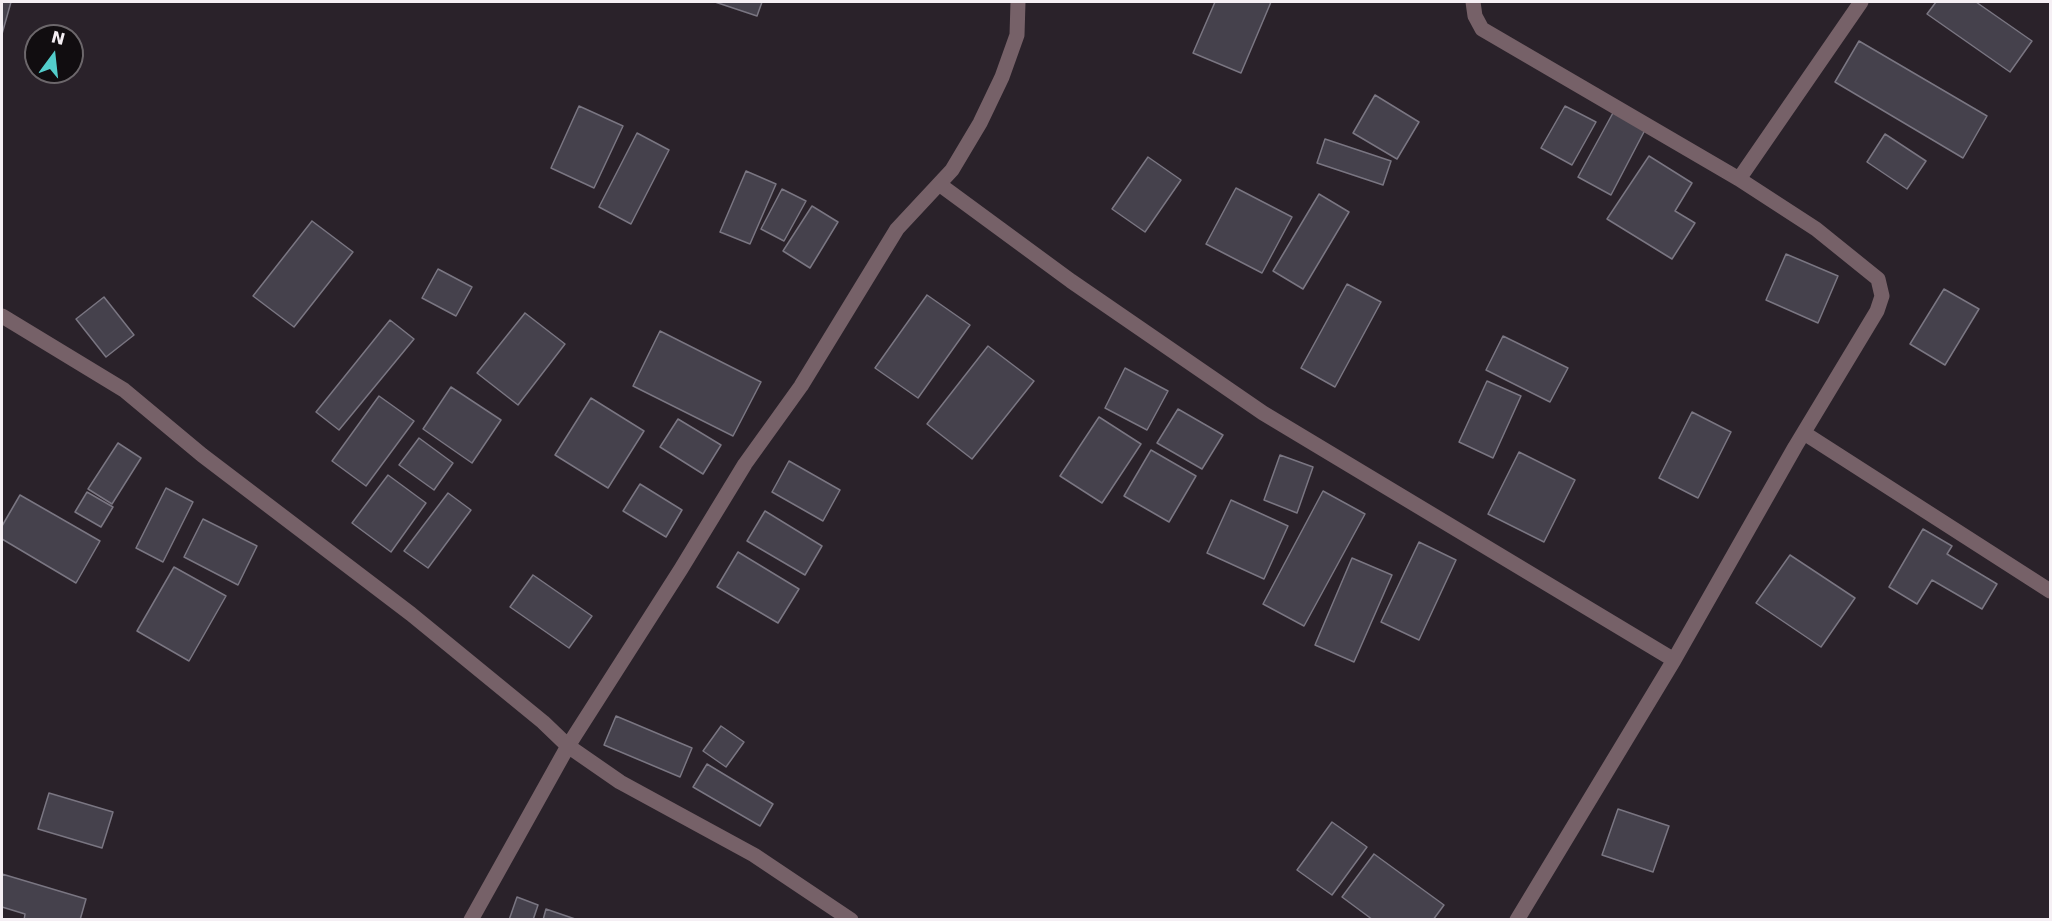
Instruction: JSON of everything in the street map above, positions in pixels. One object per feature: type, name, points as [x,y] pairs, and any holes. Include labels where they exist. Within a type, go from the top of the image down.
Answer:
[{"type":"street","points":[[471,920],[568,746],[745,464],[801,386],[897,229],[952,170],[980,123],[1002,77],[1017,35],[1018,2]]},
{"type":"street","points":[[1473,2],[1475,16],[1482,29],[1739,179],[1816,229],[1878,279],[1882,296],[1878,312],[1804,433],[1674,660],[1517,920]]},
{"type":"street","points":[[1739,179],[1861,2]]},
{"type":"street","points":[[939,184],[1071,282],[1263,413],[1674,660]]},
{"type":"street","points":[[2,316],[124,390],[202,455],[411,614],[543,722],[568,746],[620,782],[754,855],[851,920]]},
{"type":"street","points":[[1804,433],[2050,591]]},
{"type":"building","points":[[2,2],[11,2],[2,34]]},
{"type":"building","points":[[715,2],[762,2],[757,16]]},
{"type":"building","points":[[1215,2],[1271,2],[1241,73],[1193,53]]},
{"type":"building","points":[[1936,2],[1976,2],[2032,41],[2010,72],[1927,14]]},
{"type":"building","points":[[1859,41],[1987,116],[1963,158],[1835,82]]},
{"type":"building","points":[[1375,95],[1419,122],[1397,159],[1353,133]]},
{"type":"building","points":[[579,106],[623,126],[594,188],[551,168]]},
{"type":"building","points":[[1565,106],[1596,122],[1572,165],[1541,148]]},
{"type":"building","points":[[1614,111],[1646,128],[1611,195],[1578,177]]},
{"type":"building","points":[[637,133],[669,150],[631,224],[599,207]]},
{"type":"building","points":[[1885,134],[1926,161],[1907,189],[1867,162]]},
{"type":"building","points":[[1325,139],[1391,161],[1383,185],[1317,163]]},
{"type":"building","points":[[1649,156],[1692,183],[1675,211],[1695,223],[1672,259],[1607,219]]},
{"type":"building","points":[[1148,157],[1181,180],[1145,232],[1112,209]]},
{"type":"building","points":[[746,171],[776,184],[750,244],[720,232]]},
{"type":"building","points":[[1236,188],[1292,217],[1262,273],[1206,244]]},
{"type":"building","points":[[782,189],[806,201],[784,241],[761,229]]},
{"type":"building","points":[[1319,194],[1349,212],[1303,289],[1273,271]]},
{"type":"building","points":[[812,206],[838,222],[810,268],[783,251]]},
{"type":"building","points":[[312,221],[353,252],[294,327],[253,296]]},
{"type":"building","points":[[1786,254],[1838,276],[1818,323],[1766,300]]},
{"type":"building","points":[[438,269],[472,287],[456,316],[422,298]]},
{"type":"building","points":[[1347,284],[1381,302],[1335,387],[1301,368]]},
{"type":"building","points":[[1944,289],[1979,309],[1945,365],[1910,344]]},
{"type":"building","points":[[927,295],[970,325],[918,398],[875,368]]},
{"type":"building","points":[[104,297],[134,335],[106,357],[76,319]]},
{"type":"building","points":[[525,313],[565,344],[518,405],[477,373]]},
{"type":"building","points":[[390,320],[414,339],[339,430],[316,412]]},
{"type":"building","points":[[660,331],[761,382],[733,436],[633,386]]},
{"type":"building","points":[[1503,336],[1568,368],[1550,402],[1486,370]]},
{"type":"building","points":[[988,346],[1034,381],[972,459],[927,424]]},
{"type":"building","points":[[1125,368],[1168,391],[1147,430],[1105,408]]},
{"type":"building","points":[[1487,381],[1521,396],[1493,458],[1459,442]]},
{"type":"building","points":[[451,387],[501,420],[472,463],[423,429]]},
{"type":"building","points":[[379,396],[414,421],[366,486],[332,461]]},
{"type":"building","points":[[591,398],[644,431],[608,488],[555,455]]},
{"type":"building","points":[[1178,409],[1223,435],[1202,469],[1157,443]]},
{"type":"building","points":[[1692,412],[1731,432],[1698,498],[1659,478]]},
{"type":"building","points":[[1099,417],[1141,444],[1102,503],[1060,476]]},
{"type":"building","points":[[678,419],[721,445],[703,474],[660,447]]},
{"type":"building","points":[[419,438],[453,463],[434,490],[399,465]]},
{"type":"building","points":[[118,443],[141,458],[112,504],[88,489]]},
{"type":"building","points":[[1151,450],[1196,476],[1169,522],[1124,496]]},
{"type":"building","points":[[1519,452],[1575,480],[1544,542],[1488,514]]},
{"type":"building","points":[[1280,455],[1313,467],[1297,513],[1264,500]]},
{"type":"building","points":[[789,461],[840,490],[823,521],[772,492]]},
{"type":"building","points":[[388,475],[426,503],[391,552],[352,523]]},
{"type":"building","points":[[640,484],[682,510],[666,537],[623,511]]},
{"type":"building","points":[[166,488],[193,502],[163,562],[136,548]]},
{"type":"building","points":[[1323,491],[1365,514],[1304,626],[1263,604]]},
{"type":"building","points":[[87,492],[113,507],[101,527],[75,512]]},
{"type":"building","points":[[448,493],[471,510],[428,568],[404,551]]},
{"type":"building","points":[[20,495],[100,541],[76,583],[2,539],[2,526]]},
{"type":"building","points":[[1231,500],[1288,526],[1264,579],[1207,553]]},
{"type":"building","points":[[765,511],[822,546],[805,575],[747,541]]},
{"type":"building","points":[[203,519],[257,546],[238,585],[184,557]]},
{"type":"building","points":[[1923,529],[1952,546],[1947,554],[1997,584],[1982,609],[1932,580],[1917,604],[1889,587]]},
{"type":"building","points":[[1419,542],[1456,560],[1419,640],[1381,622]]},
{"type":"building","points":[[738,552],[799,589],[778,623],[717,587]]},
{"type":"building","points":[[1790,555],[1855,598],[1821,647],[1756,603]]},
{"type":"building","points":[[1352,558],[1392,575],[1354,662],[1315,645]]},
{"type":"building","points":[[174,567],[226,596],[189,661],[137,631]]},
{"type":"building","points":[[533,575],[592,616],[569,648],[510,607]]},
{"type":"building","points":[[616,716],[692,748],[680,777],[604,745]]},
{"type":"building","points":[[721,726],[744,742],[726,767],[703,751]]},
{"type":"building","points":[[707,764],[773,804],[760,826],[693,787]]},
{"type":"building","points":[[49,793],[113,812],[102,848],[38,829]]},
{"type":"building","points":[[1618,809],[1669,826],[1653,872],[1602,855]]},
{"type":"building","points":[[1332,822],[1367,847],[1332,895],[1297,870]]},
{"type":"building","points":[[1374,854],[1444,905],[1433,920],[1373,920],[1342,897]]},
{"type":"building","points":[[2,874],[86,899],[80,920],[24,920],[25,914],[2,907]]},
{"type":"building","points":[[517,897],[538,905],[533,920],[509,920]]},
{"type":"building","points":[[546,909],[578,920],[543,920]]}]
